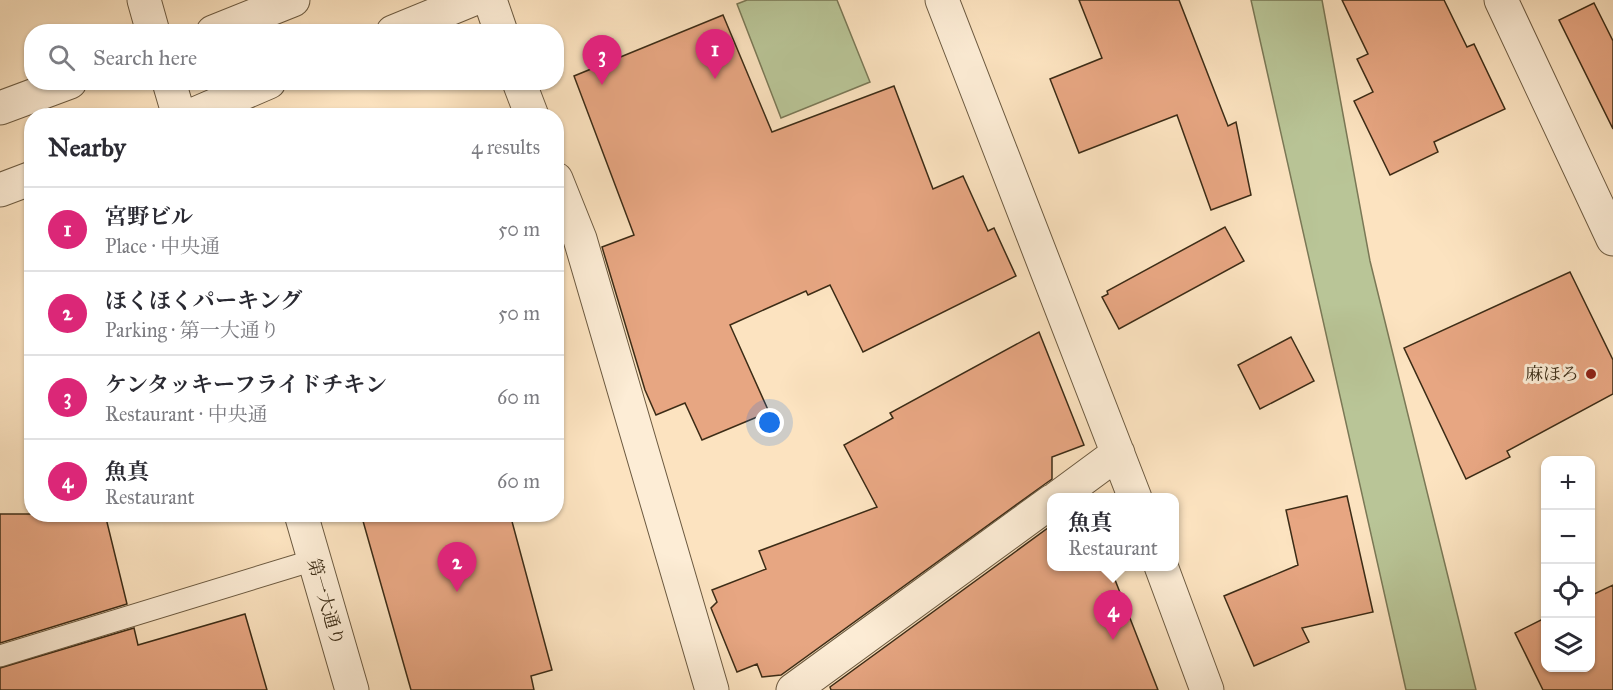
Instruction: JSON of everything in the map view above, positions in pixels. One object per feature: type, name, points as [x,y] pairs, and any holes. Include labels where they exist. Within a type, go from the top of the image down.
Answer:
[{"type":"street","points":[[144,0],[151,24]]},
{"type":"street","points":[[233,24],[293,0]]},
{"type":"street","points":[[412,24],[471,0]]},
{"type":"street","points":[[490,0],[498,24]]},
{"type":"street","points":[[942,0],[1133,493]]},
{"type":"street","points":[[1502,0],[1613,239]]},
{"type":"street","points":[[0,108],[48,90]]},
{"type":"street","points":[[171,90],[177,108]]},
{"type":"street","points":[[209,108],[250,90]]},
{"type":"street","points":[[522,90],[529,108]]},
{"type":"street","points":[[0,190],[24,181]]},
{"type":"street","points":[[564,199],[580,239],[712,690]]},
{"type":"street","points":[[1064,493],[1118,453]]},
{"type":"street","points":[[793,690],[1047,505]]},
{"type":"street","name":"第一大通り","points":[[302,522],[352,690]]},
{"type":"street","points":[[1162,571],[1207,690]]},
{"type":"lane","points":[[0,656],[314,560]]},
{"type":"green space","points":[[747,0],[837,0],[870,82],[781,118],[737,4]]},
{"type":"green space","points":[[1251,0],[1322,0],[1370,261],[1476,690],[1406,690]]},
{"type":"building","points":[[1079,0],[1179,0],[1228,126],[1236,122],[1251,195],[1211,210],[1177,115],[1079,153],[1050,79],[1102,58]]},
{"type":"building","points":[[1342,0],[1444,0],[1467,47],[1474,44],[1505,109],[1434,142],[1438,152],[1390,175],[1354,101],[1373,92],[1357,59],[1368,54]]},
{"type":"building","points":[[1594,3],[1613,41],[1613,129],[1559,20]]},
{"type":"building","points":[[723,15],[772,132],[894,86],[933,189],[963,176],[988,231],[994,228],[1016,276],[863,352],[830,285],[808,295],[806,291],[730,325],[769,412],[702,440],[685,403],[656,415],[645,390],[602,247],[634,235],[574,76]]},
{"type":"building","points":[[1225,227],[1244,261],[1119,329],[1102,297],[1108,294],[1107,291]]},
{"type":"building","points":[[1570,272],[1613,360],[1613,394],[1507,451],[1510,457],[1466,479],[1404,348]]},
{"type":"building","points":[[1039,332],[1084,445],[1052,457],[1052,479],[781,675],[762,677],[757,664],[737,672],[711,608],[717,602],[712,590],[766,569],[759,551],[877,507],[844,445],[893,418],[890,413]]},
{"type":"building","points":[[1291,337],[1314,381],[1260,409],[1238,365]]},
{"type":"building","points":[[1347,496],[1373,612],[1302,628],[1309,642],[1254,666],[1224,596],[1298,565],[1286,510]]},
{"type":"building","points":[[0,514],[24,514],[24,522],[107,522],[127,604],[0,643]]},
{"type":"building","points":[[363,522],[512,522],[552,670],[531,676],[534,690],[411,690]]},
{"type":"building","points":[[1047,529],[1047,571],[1112,571],[1158,690],[831,690],[830,687]]},
{"type":"building","points":[[1613,585],[1613,690],[1543,690],[1515,633],[1541,620],[1541,672],[1595,672],[1595,594]]},
{"type":"building","points":[[245,614],[267,690],[0,690],[0,668],[134,628],[138,645]]},
{"type":"place","name":"宮野ビル","points":[[715,79]]},
{"type":"place","name":"ケンタッキーフライドチキン","points":[[602,85]]},
{"type":"place","name":"麻ほろ","points":[[1591,374]]},
{"type":"place","name":"ほくほくパーキング","points":[[457,592]]},
{"type":"place","name":"魚真","points":[[1113,640]]}]
